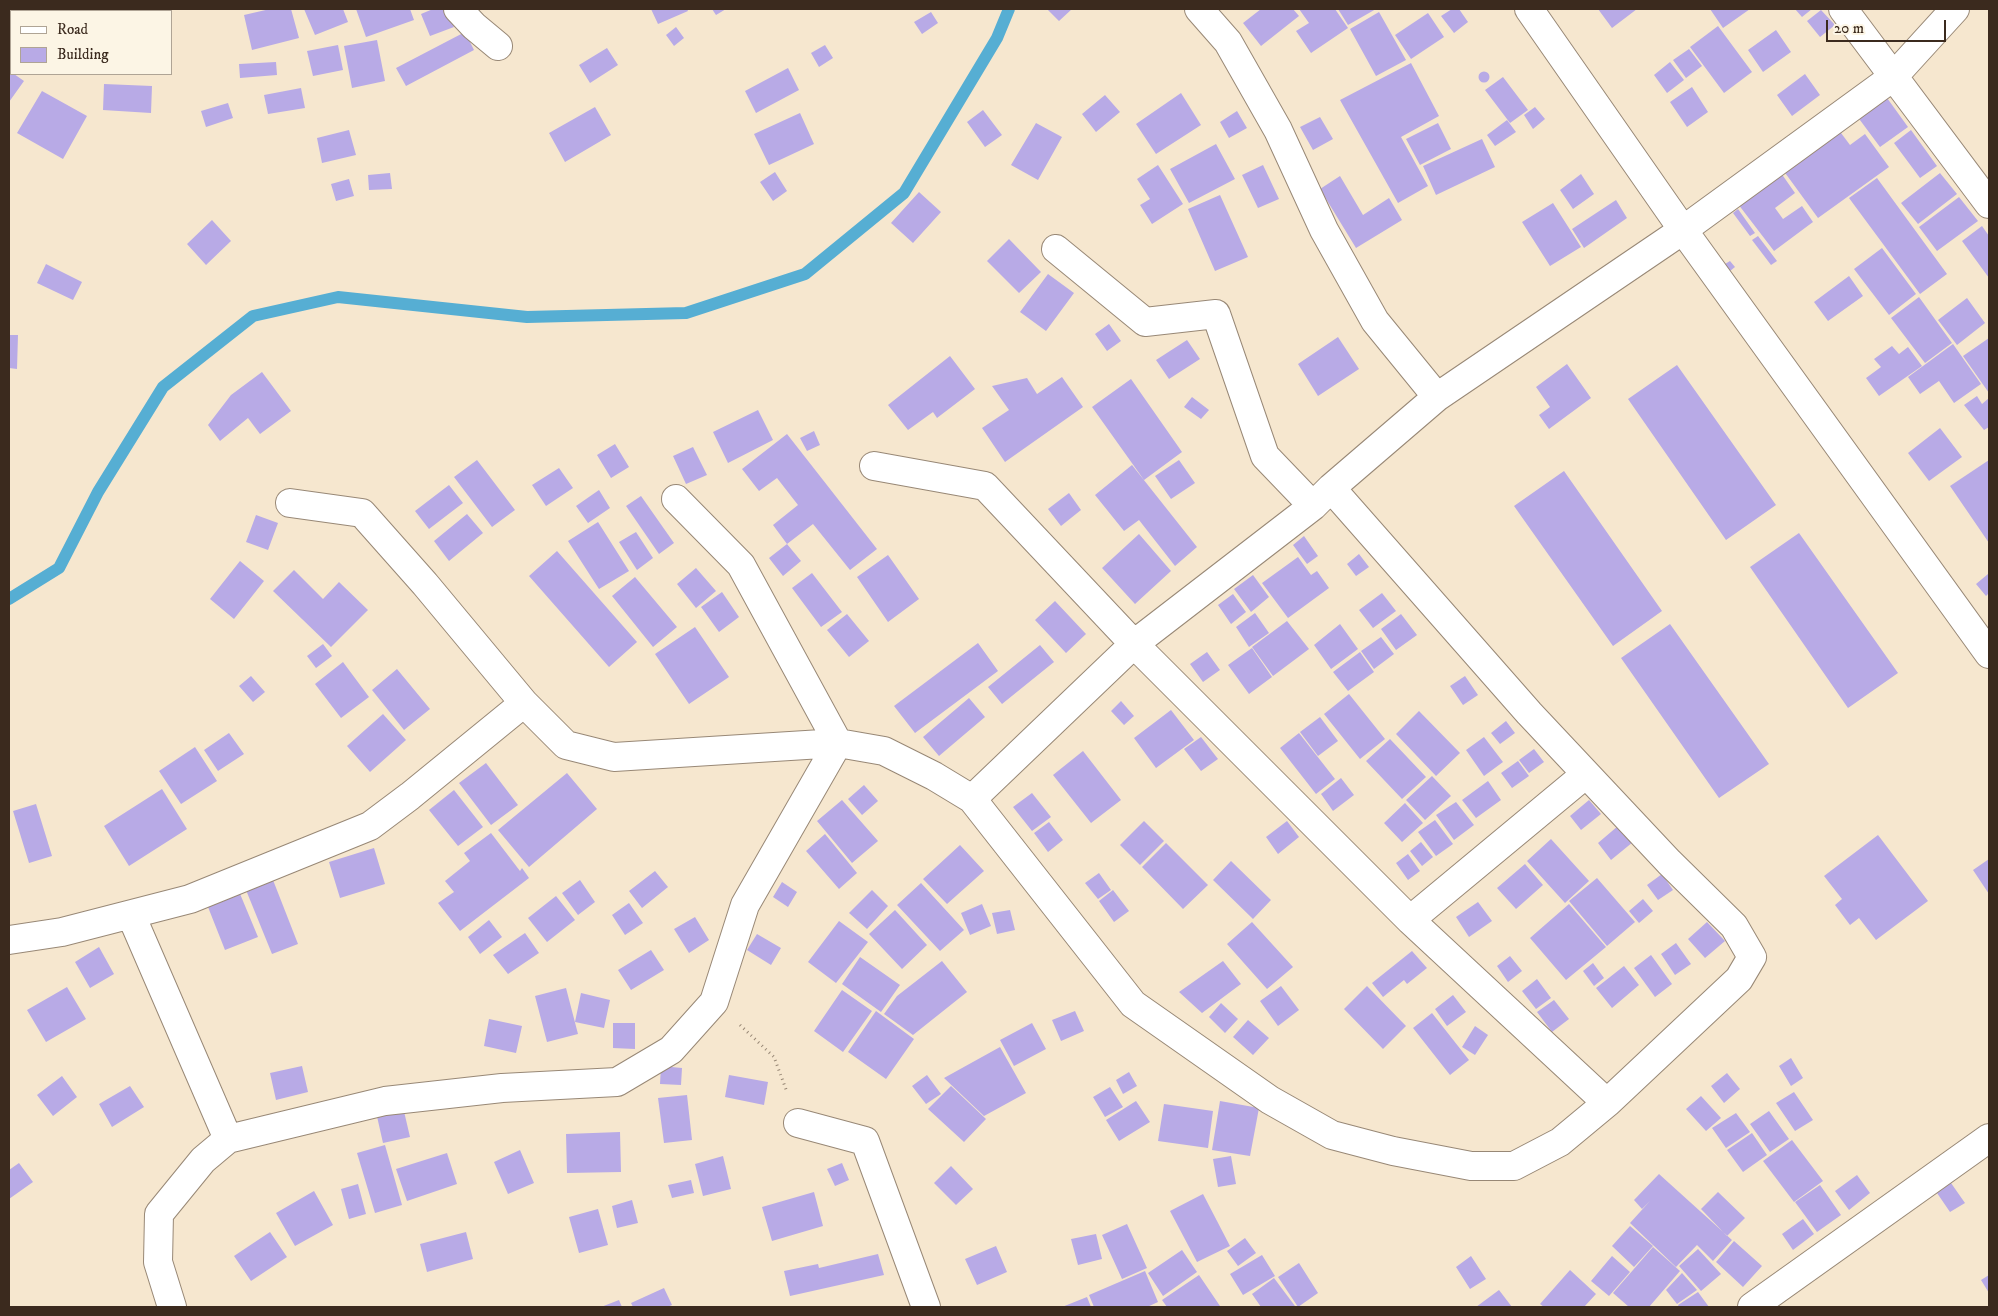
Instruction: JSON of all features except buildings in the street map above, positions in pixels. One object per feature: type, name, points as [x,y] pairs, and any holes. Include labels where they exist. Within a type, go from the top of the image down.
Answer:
[{"type":"street","points":[[458,9],[474,26],[498,46]]},
{"type":"street","points":[[1199,9],[1228,42],[1274,122],[1324,230],[1375,321],[1438,397]]},
{"type":"street","points":[[1529,9],[1683,230],[1989,654]]},
{"type":"street","points":[[1843,9],[1989,204]]},
{"type":"street","points":[[972,799],[1134,644],[1322,497],[1438,397],[1683,230],[1893,77],[1955,9]]},
{"type":"street","points":[[290,502],[362,513],[425,584],[524,703],[566,745],[614,757],[838,743],[884,751],[934,776],[972,799],[1133,1004],[1270,1100],[1332,1135],[1393,1152],[1471,1166],[1514,1166],[1560,1142],[1607,1103],[1739,979],[1752,957],[1734,926],[1669,862],[1322,497],[1265,456],[1216,314],[1145,322],[1056,249]]},
{"type":"street","points":[[874,466],[985,486],[1134,644],[1410,920],[1607,1103]]},
{"type":"street","points":[[676,499],[741,565],[838,743]]},
{"type":"street","points":[[9,940],[62,932],[190,899],[370,826],[410,796],[524,703]]},
{"type":"street","points":[[172,1307],[158,1262],[159,1214],[203,1160],[228,1139],[385,1102],[502,1088],[617,1082],[671,1050],[714,1002],[745,905],[838,743]]},
{"type":"street","points":[[1410,920],[1586,774]]},
{"type":"street","points":[[131,915],[228,1139]]},
{"type":"street","points":[[798,1123],[865,1142],[926,1307]]},
{"type":"street","points":[[1752,1307],[1989,1138]]},
{"type":"path","points":[[714,1002],[774,1058],[798,1123]]},
{"type":"waterway","points":[[9,599],[59,568],[98,492],[163,387],[253,316],[338,297],[527,317],[686,313],[805,274],[904,193],[997,38],[1009,9]]}]
